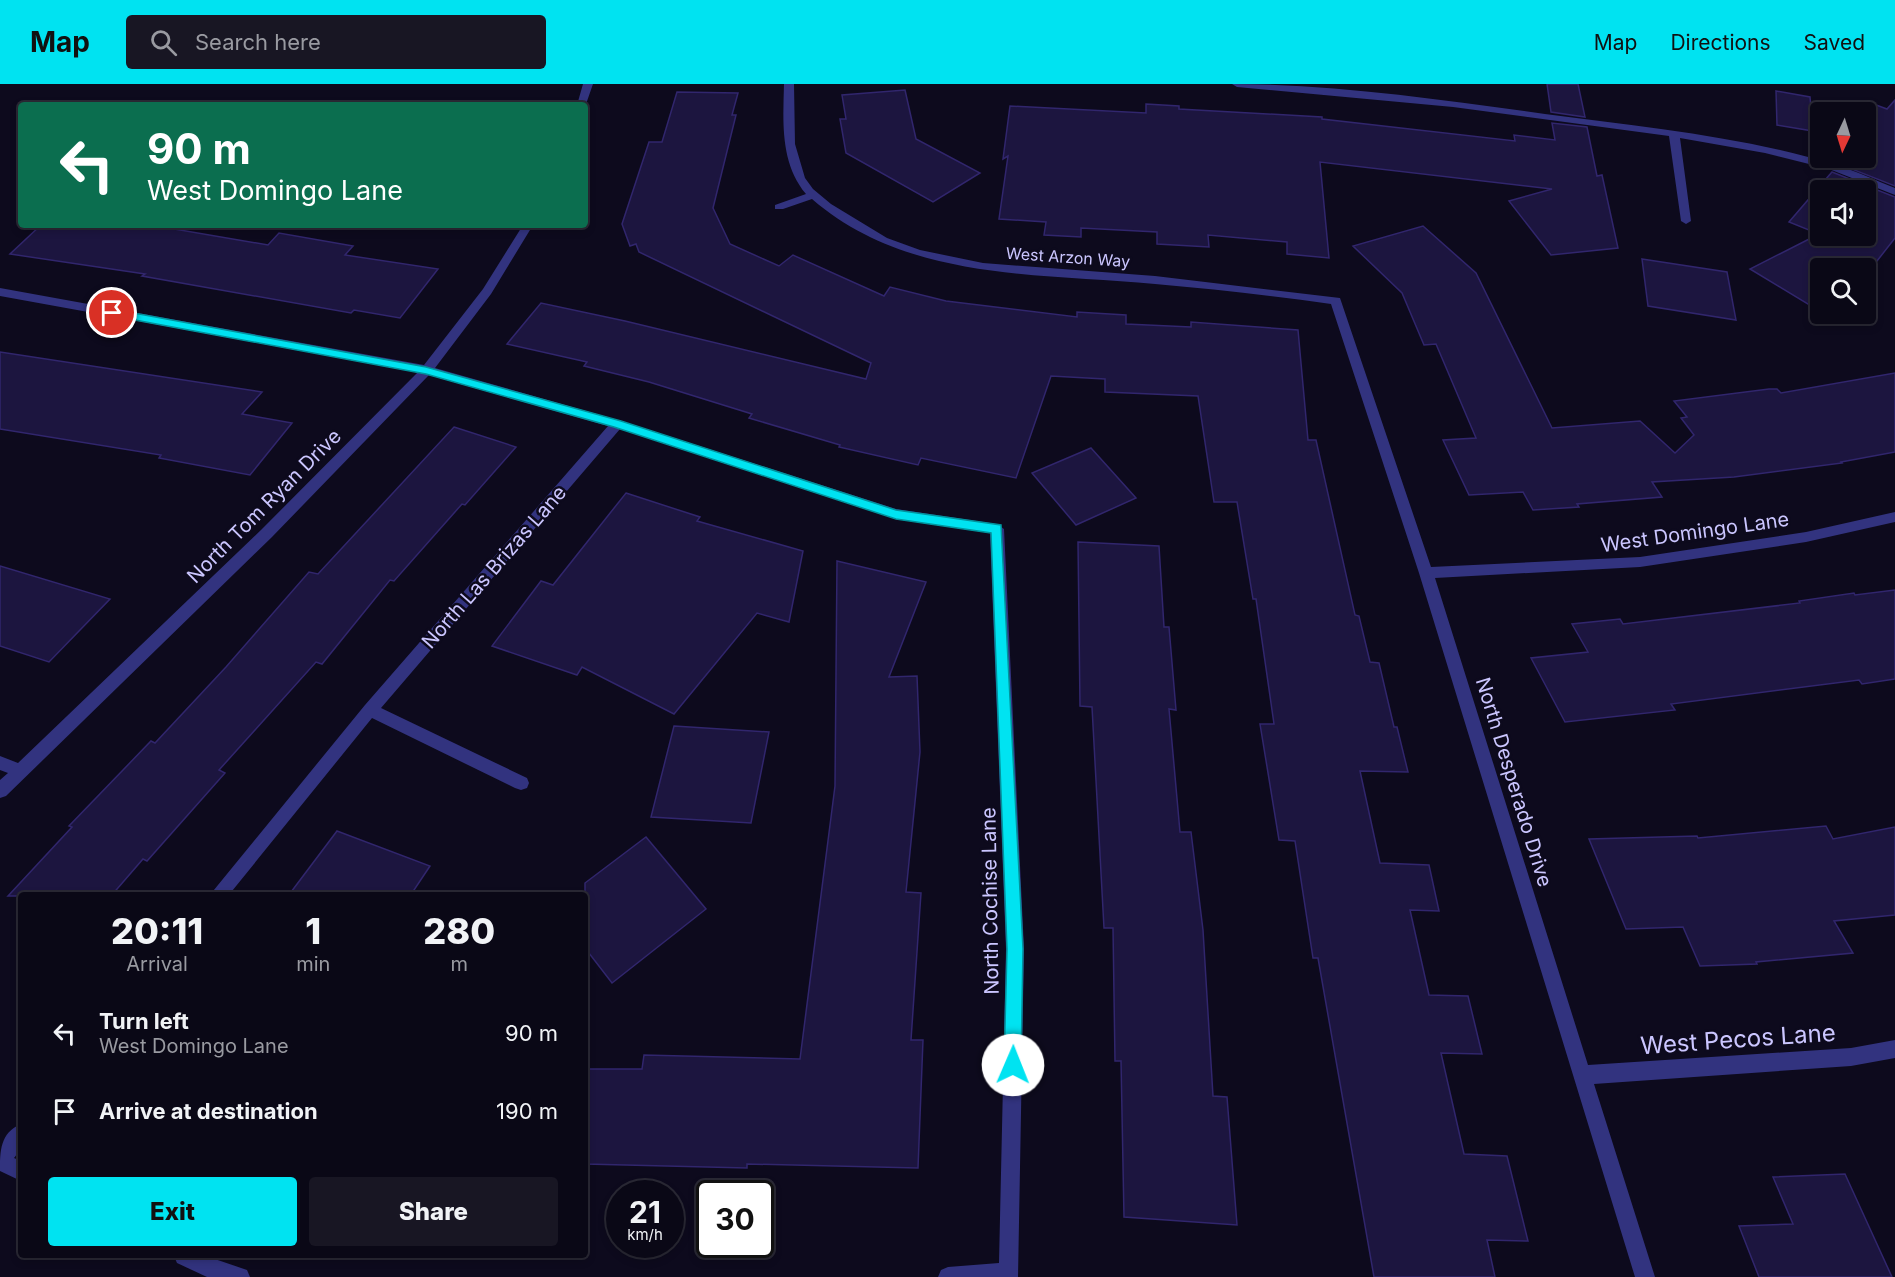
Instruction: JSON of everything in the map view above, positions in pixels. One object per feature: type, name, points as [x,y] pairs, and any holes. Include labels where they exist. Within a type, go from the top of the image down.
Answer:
[{"type":"street","points":[[583,102],[588,84]]},
{"type":"street","name":"West Arzon Way","points":[[789,84],[790,141],[800,178],[825,206],[882,239],[964,264],[1018,272],[1112,276],[1220,286],[1336,301]]},
{"type":"street","points":[[1237,84],[1453,104],[1674,134],[1776,153],[1833,167],[1895,192]]},
{"type":"street","points":[[1674,134],[1686,221]]},
{"type":"street","points":[[779,207],[814,195]]},
{"type":"street","name":"North Tom Ryan Drive","points":[[0,791],[267,533],[426,370],[487,291],[526,228]]},
{"type":"street","points":[[0,292],[426,370],[617,424]]},
{"type":"street","name":"North Desperado Drive","points":[[1336,301],[1426,573],[1645,1277]]},
{"type":"street","name":"North Cochise Lane","points":[[617,424],[896,514],[997,529],[1015,949],[1009,1273],[948,1277]]},
{"type":"street","name":"North Las Brizas Lane","points":[[221,892],[370,710],[617,424]]},
{"type":"street","name":"West Domingo Lane","points":[[1426,573],[1640,562],[1806,537],[1895,517]]},
{"type":"street","points":[[370,710],[521,783]]},
{"type":"street","points":[[0,763],[20,771]]},
{"type":"street","name":"West Pecos Lane","points":[[1584,1075],[1851,1057],[1895,1049]]},
{"type":"street","points":[[18,1138],[0,1160],[18,1170]]},
{"type":"street","points":[[188,1258],[240,1277]]},
{"type":"building","points":[[1547,84],[1578,84],[1585,117],[1551,112]]},
{"type":"building","points":[[905,90],[916,139],[980,173],[933,202],[846,153],[840,119],[846,119],[842,95]]},
{"type":"building","points":[[1776,91],[1810,97],[1810,130],[1777,125]]},
{"type":"building","points":[[677,92],[738,93],[732,115],[736,115],[713,208],[730,244],[779,266],[793,255],[884,296],[890,287],[946,301],[1077,317],[1077,312],[1126,315],[1126,324],[1191,327],[1191,322],[1298,330],[1308,440],[1316,440],[1355,615],[1359,616],[1370,662],[1379,663],[1394,727],[1397,727],[1408,772],[1360,771],[1380,863],[1429,865],[1439,911],[1410,910],[1429,995],[1468,996],[1482,1054],[1441,1053],[1464,1154],[1507,1156],[1528,1241],[1487,1240],[1495,1277],[1374,1277],[1318,958],[1313,958],[1295,841],[1279,840],[1260,724],[1274,724],[1256,599],[1253,599],[1237,502],[1214,502],[1198,396],[1105,392],[1105,379],[1051,376],[1016,478],[921,458],[918,465],[839,447],[840,445],[749,418],[752,414],[649,382],[584,366],[587,362],[507,344],[541,303],[866,379],[871,363],[639,252],[636,244],[630,246],[622,224],[649,142],[662,142]]},
{"type":"building","points":[[1895,100],[1895,186],[1849,168],[1876,168],[1876,105],[1887,109]]},
{"type":"building","points":[[1146,104],[1179,106],[1179,109],[1322,117],[1322,119],[1515,141],[1514,135],[1555,140],[1552,123],[1587,127],[1597,176],[1602,175],[1618,248],[1551,255],[1509,201],[1552,189],[1320,162],[1329,258],[1287,254],[1287,242],[1208,235],[1209,247],[1157,244],[1157,232],[1081,228],[1081,237],[1044,235],[1046,222],[999,219],[1008,156],[1003,159],[1010,106],[1146,113]]},
{"type":"building","points":[[1832,172],[1852,180],[1825,180]]},
{"type":"building","points":[[1876,189],[1895,197],[1895,238],[1876,262],[1876,258],[1810,258],[1810,305],[1750,269],[1810,239],[1810,246],[1876,246]]},
{"type":"building","points":[[1810,198],[1810,230],[1789,222]]},
{"type":"building","points":[[1423,226],[1476,273],[1552,428],[1640,421],[1675,453],[1694,435],[1681,418],[1687,417],[1674,401],[1769,389],[1777,389],[1781,393],[1895,373],[1895,452],[1842,463],[1734,477],[1652,482],[1662,497],[1577,504],[1579,507],[1533,510],[1523,492],[1469,495],[1443,440],[1476,438],[1436,344],[1424,345],[1402,293],[1353,246]]},
{"type":"building","points":[[38,228],[169,228],[268,245],[279,233],[353,246],[345,255],[438,269],[400,318],[354,310],[351,313],[142,276],[145,274],[10,254]]},
{"type":"building","points":[[1642,259],[1727,272],[1736,320],[1648,306]]},
{"type":"building","points":[[0,352],[262,392],[242,414],[292,423],[250,475],[159,458],[161,455],[0,429]]},
{"type":"building","points":[[454,427],[516,447],[394,581],[390,580],[322,664],[316,662],[219,770],[225,773],[147,861],[143,859],[114,892],[18,892],[18,896],[8,896],[72,827],[69,826],[151,741],[155,743],[226,667],[309,572],[318,574]]},
{"type":"building","points":[[1091,448],[1136,498],[1076,525],[1032,473]]},
{"type":"building","points":[[626,493],[700,517],[697,521],[803,551],[789,622],[757,613],[674,714],[582,667],[577,675],[492,646],[541,581],[553,585]]},
{"type":"building","points":[[1078,542],[1159,546],[1164,627],[1169,627],[1176,710],[1169,709],[1180,832],[1191,832],[1203,930],[1213,1096],[1227,1097],[1237,1225],[1124,1217],[1121,1061],[1115,1061],[1113,928],[1104,928],[1092,707],[1080,706]]},
{"type":"building","points":[[837,561],[926,582],[889,677],[917,676],[920,752],[906,892],[921,893],[911,1040],[923,1040],[918,1168],[747,1164],[747,1168],[588,1164],[588,1069],[642,1069],[644,1055],[800,1059],[835,786]]},
{"type":"building","points":[[0,566],[110,599],[49,662],[0,646]]},
{"type":"building","points":[[1895,590],[1895,679],[1862,684],[1859,680],[1671,704],[1675,710],[1565,722],[1531,658],[1588,652],[1572,624],[1620,619],[1623,624],[1800,603],[1799,601],[1854,593],[1855,595]]},
{"type":"building","points":[[674,726],[769,732],[751,823],[651,817]]},
{"type":"building","points":[[1826,826],[1833,839],[1895,827],[1895,915],[1834,921],[1853,953],[1756,962],[1757,964],[1700,966],[1683,927],[1626,929],[1589,839],[1697,836],[1698,838]]},
{"type":"building","points":[[337,831],[430,866],[413,892],[291,892]]},
{"type":"building","points":[[646,837],[706,909],[612,983],[588,952],[588,892],[585,892],[585,883]]},
{"type":"building","points":[[1845,1174],[1892,1277],[1759,1277],[1739,1226],[1793,1224],[1773,1177]]},
{"type":"route","points":[[112,313],[426,370],[617,424],[896,514],[997,529],[1015,949],[1013,1065]]}]
